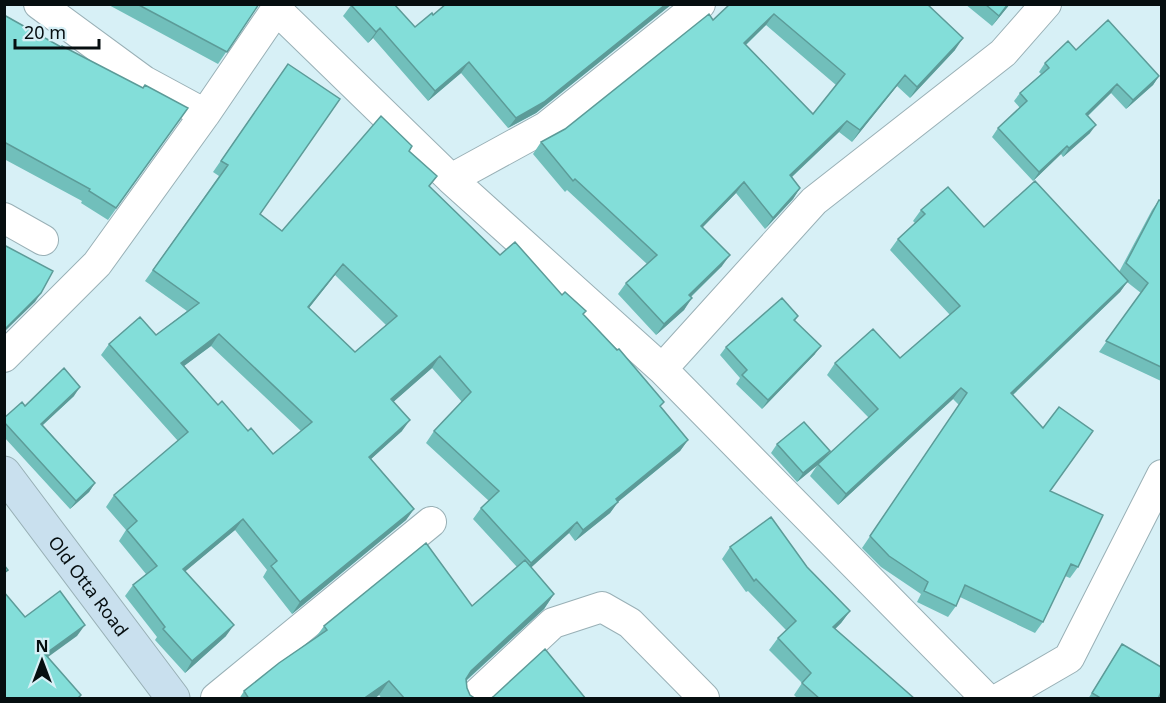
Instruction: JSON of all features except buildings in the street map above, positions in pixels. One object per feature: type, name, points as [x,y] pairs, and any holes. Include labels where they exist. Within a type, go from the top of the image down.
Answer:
[{"type":"street","points":[[39,4],[144,81],[205,114]]},
{"type":"street","points":[[452,179],[546,127],[700,4]]},
{"type":"street","points":[[662,369],[814,201],[1003,53],[1046,4]]},
{"type":"street","points":[[4,357],[97,264],[205,114],[278,7],[452,179],[662,369],[986,699]]},
{"type":"street","points":[[4,218],[43,240]]},
{"type":"street","name":"Old Otta Road","points":[[4,473],[173,699]]},
{"type":"street","points":[[1000,699],[1069,658],[1161,475]]},
{"type":"street","points":[[216,699],[431,522]]},
{"type":"street","points":[[473,699],[553,623],[602,607],[630,623],[704,699]]}]
